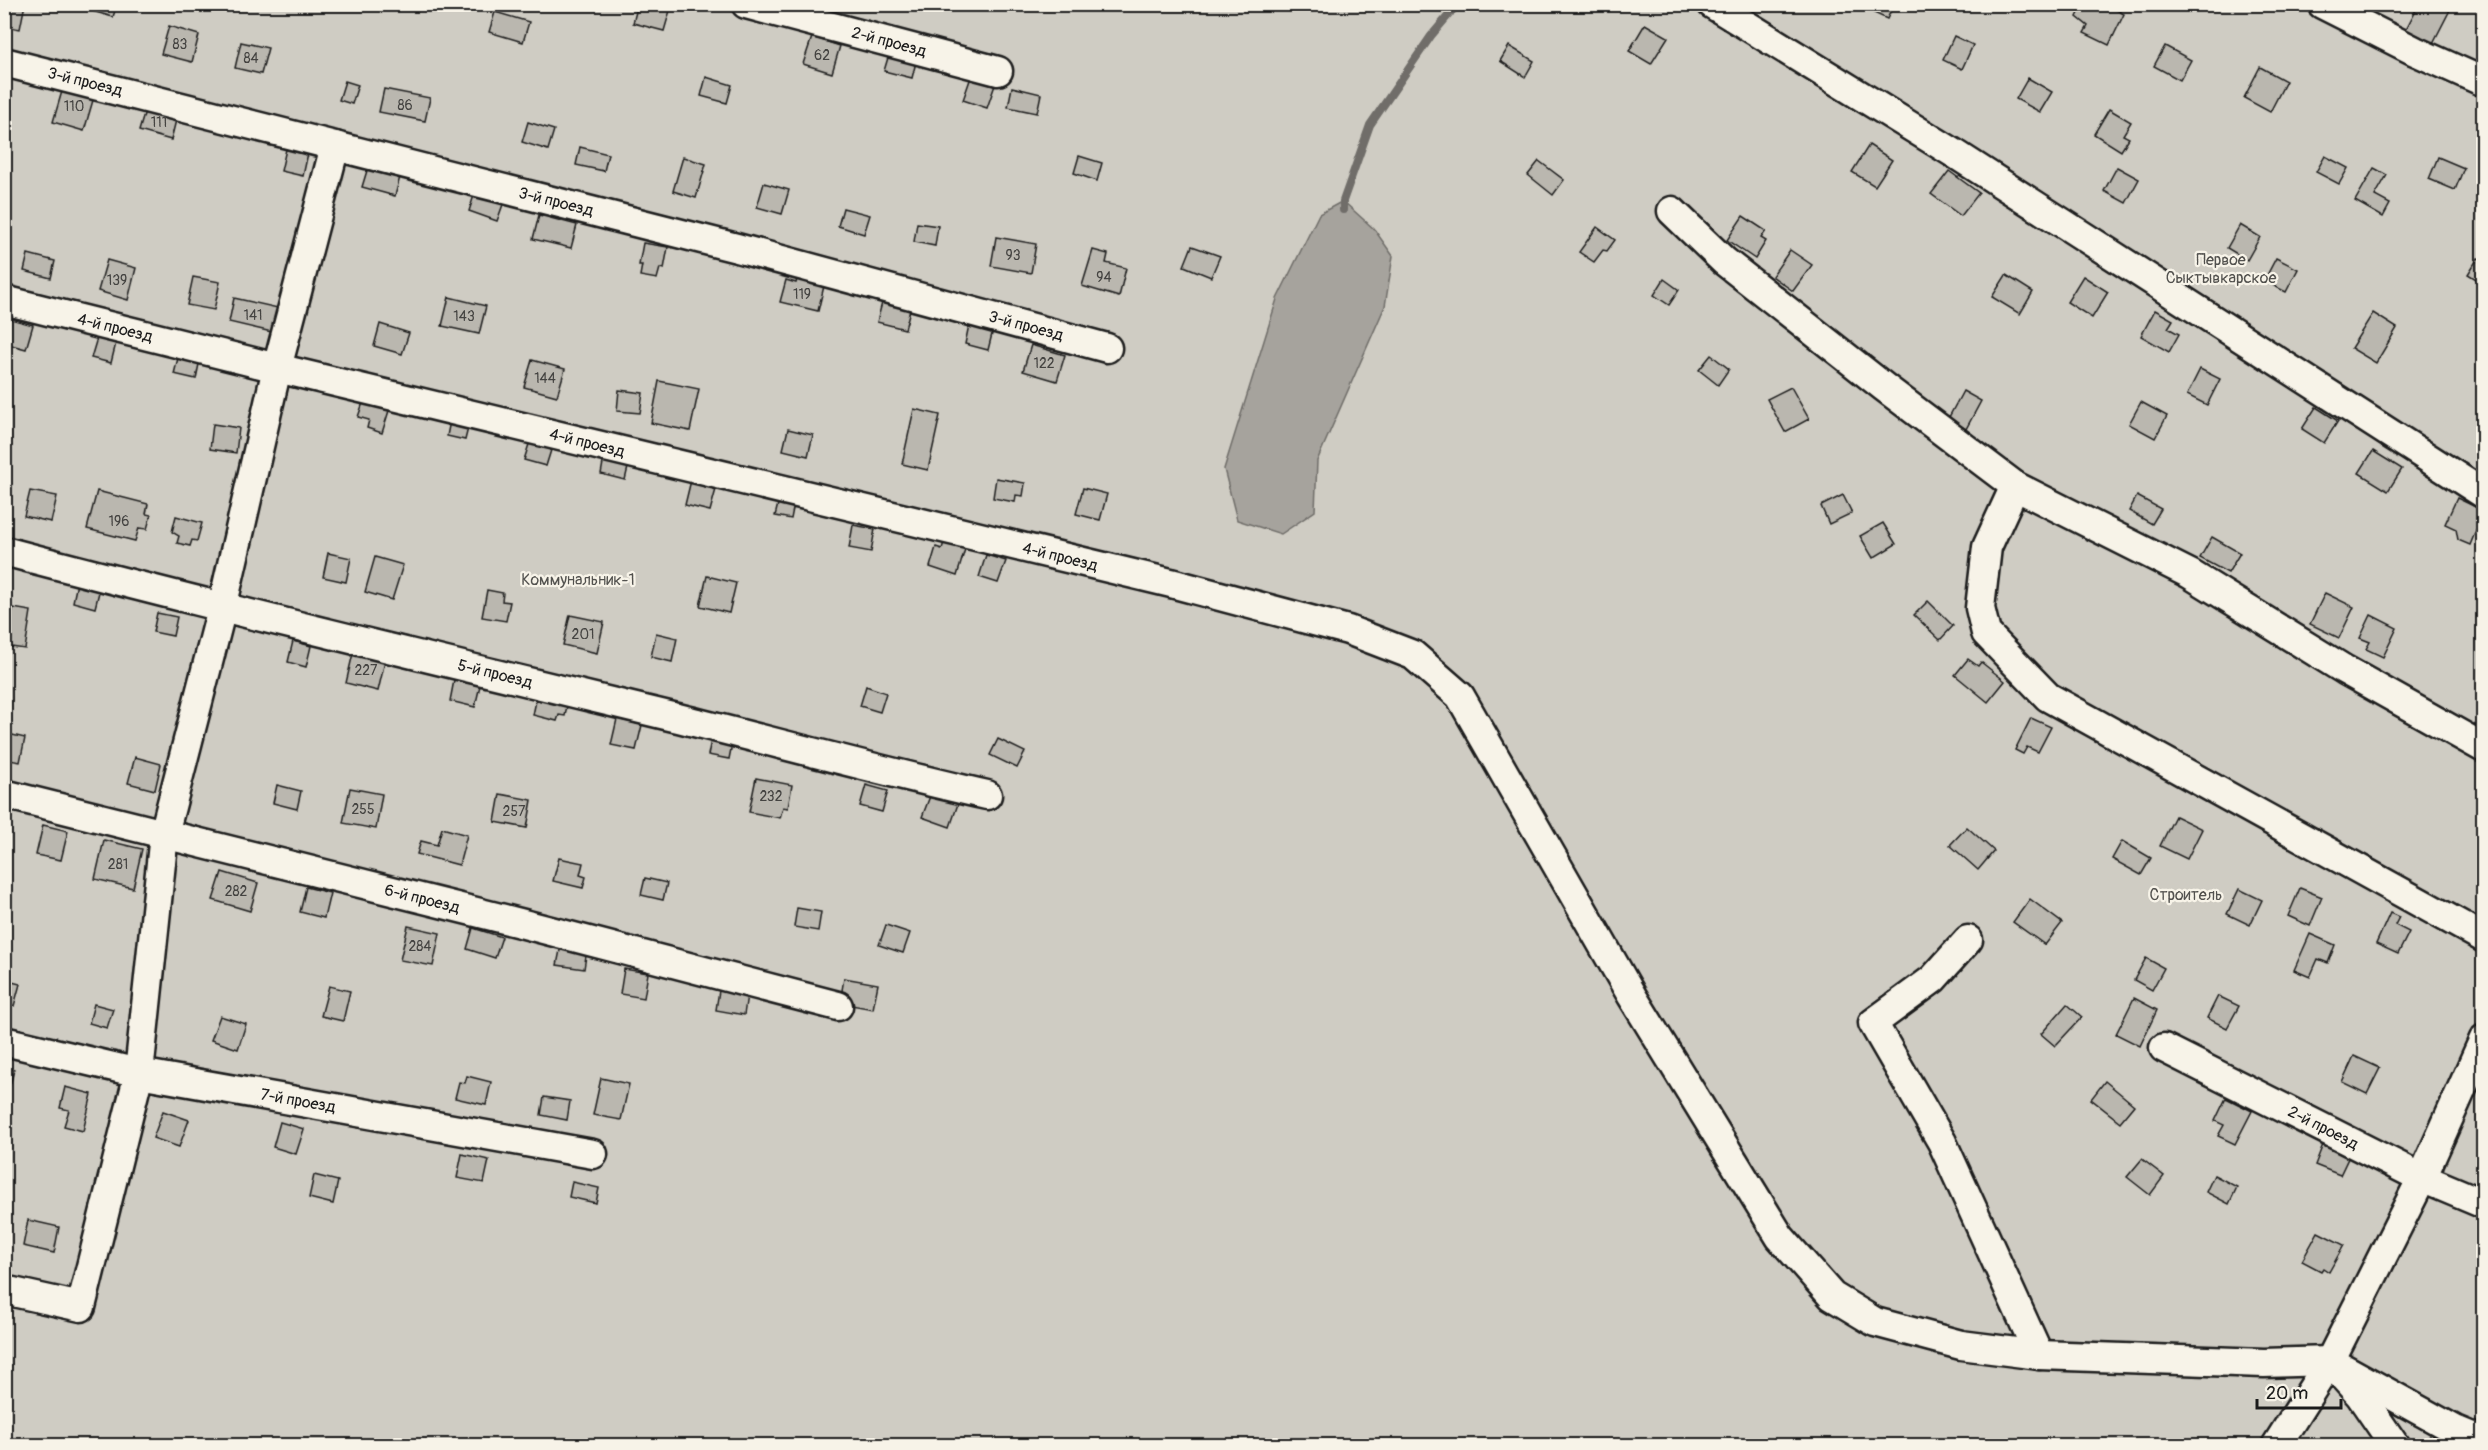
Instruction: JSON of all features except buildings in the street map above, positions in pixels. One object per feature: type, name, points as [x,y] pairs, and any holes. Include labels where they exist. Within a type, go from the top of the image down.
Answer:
[{"type":"street","name":"2-й проезд","points":[[746,4],[998,70]]},
{"type":"street","points":[[1712,4],[1957,155],[2484,494]]},
{"type":"street","points":[[2322,4],[2415,51],[2484,82]]},
{"type":"street","name":"3-й проезд","points":[[4,62],[736,248],[1107,348]]},
{"type":"street","points":[[4,1290],[81,1307],[139,1073],[164,834],[222,608],[277,368],[335,146]]},
{"type":"street","points":[[1672,211],[1734,268],[1884,387],[2015,486],[2190,574],[2345,670],[2484,748]]},
{"type":"street","name":"4-й проезд","points":[[4,300],[1171,583],[1348,630],[1413,655],[1460,696],[1632,996],[1779,1237],[1832,1296],[1875,1322],[1961,1345],[2039,1356],[2264,1363],[2330,1361]]},
{"type":"street","points":[[2015,486],[1987,547],[1980,608],[1986,633],[2048,697],[2484,938]]},
{"type":"street","name":"5-й проезд","points":[[4,551],[222,608],[987,795]]},
{"type":"street","name":"6-й проезд","points":[[4,794],[520,923],[838,1006]]},
{"type":"street","points":[[1968,940],[1933,979],[1873,1023],[1942,1142],[2039,1356]]},
{"type":"street","points":[[2276,1446],[2330,1361],[2422,1178],[2484,1040]]},
{"type":"street","name":"7-й проезд","points":[[4,1041],[139,1073],[593,1154]]},
{"type":"street","name":"2-й проезд","points":[[2164,1048],[2422,1178],[2484,1204]]},
{"type":"street","points":[[2330,1361],[2455,1430],[2484,1442]]},
{"type":"street","points":[[2330,1361],[2360,1395],[2395,1446]]},
{"type":"green space","points":[[5,5],[2483,5],[2483,1445],[5,1446]]},
{"type":"shaded area","points":[[1343,201],[1374,229],[1393,256],[1385,306],[1317,461],[1315,511],[1281,534],[1237,520],[1224,469],[1277,299],[1319,214]]},
{"type":"waterway","points":[[1343,210],[1343,201],[1370,125],[1431,36],[1458,4]]},
{"type":"park label","name":"Первое Сыктывкарское","points":[[2221,269]]},
{"type":"park label","name":"Коммунальник-1","points":[[578,580]]},
{"type":"park label","name":"Строитель","points":[[2186,895]]}]
